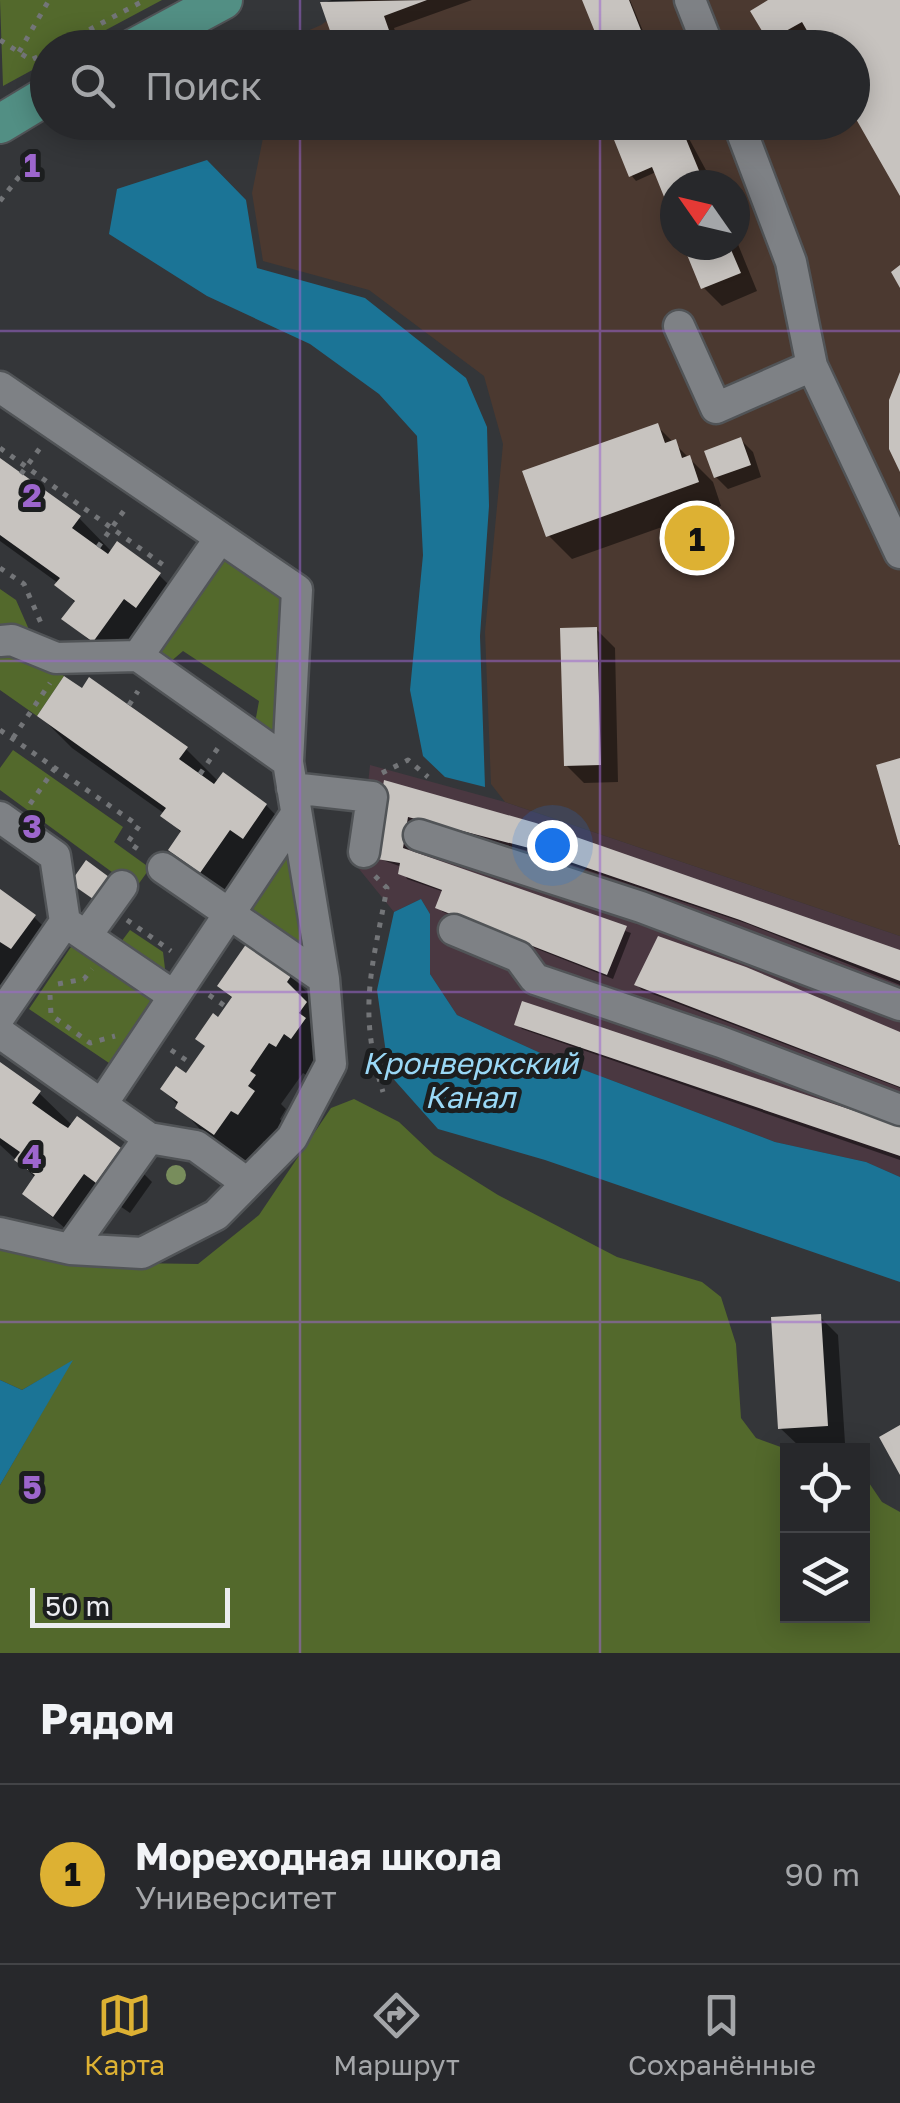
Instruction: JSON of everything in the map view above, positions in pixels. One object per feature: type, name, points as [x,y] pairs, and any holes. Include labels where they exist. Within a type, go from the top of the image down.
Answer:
[{"type":"main road","points":[[167,30],[223,0]]},
{"type":"main road","points":[[0,124],[30,106]]},
{"type":"lane","points":[[690,0],[702,30]]},
{"type":"lane","points":[[745,140],[792,262],[812,366],[900,554]]},
{"type":"lane","points":[[679,326],[716,408],[812,366]]},
{"type":"lane","points":[[0,387],[297,590],[292,788],[324,979],[331,1064],[292,1138],[216,1215],[142,1253],[70,1249],[0,1233]]},
{"type":"lane","points":[[138,656],[220,538]]},
{"type":"lane","points":[[0,641],[12,640],[62,658],[138,656],[292,788],[372,797],[364,852]]},
{"type":"lane","points":[[102,1104],[230,914],[292,788]]},
{"type":"lane","points":[[7,822],[55,856],[76,929],[177,992]]},
{"type":"lane","points":[[419,835],[641,906],[900,1005]]},
{"type":"lane","points":[[163,868],[324,979]]},
{"type":"lane","points":[[0,1016],[30,973],[122,886]]},
{"type":"lane","points":[[454,930],[520,957],[534,979],[900,1110]]},
{"type":"lane","points":[[0,1033],[150,1138],[196,1146],[247,1183]]},
{"type":"lane","points":[[70,1249],[150,1138]]},
{"type":"path","points":[[32,30],[49,0]]},
{"type":"path","points":[[89,30],[145,0]]},
{"type":"path","points":[[19,52],[30,33]]},
{"type":"path","points":[[0,40],[30,59]]},
{"type":"path","points":[[0,202],[33,159]]},
{"type":"path","points":[[0,448],[189,583]]},
{"type":"path","points":[[98,547],[142,485]]},
{"type":"path","points":[[0,568],[24,584],[62,658],[13,738]]},
{"type":"path","points":[[0,730],[140,826],[128,842],[163,868]]},
{"type":"path","points":[[372,797],[378,775],[408,760],[428,777]]},
{"type":"path","points":[[7,822],[56,768]]},
{"type":"path","points":[[364,852],[366,868],[387,888],[368,981],[368,1046],[383,1092]]},
{"type":"path","points":[[127,920],[170,948],[177,992]]},
{"type":"path","points":[[30,973],[50,985],[51,1014],[90,1042],[124,1033],[141,1045]]},
{"type":"path","points":[[216,1000],[225,1006]]},
{"type":"path","points":[[176,1053],[192,1064]]},
{"type":"shaded area","points":[[356,0],[900,0],[900,936],[505,802],[491,784],[485,632],[503,444],[484,376],[369,290],[263,261],[252,193],[263,140],[870,140],[870,30],[310,30]]},
{"type":"shaded area","points":[[370,765],[505,802],[900,936],[900,1177],[866,1162],[775,1142],[547,1056],[457,1015],[430,974],[430,914],[421,899],[394,912],[359,869]]},
{"type":"green space","points":[[0,0],[162,0],[106,30],[30,30],[30,71],[3,86]]},
{"type":"green space","points":[[222,554],[283,596],[276,737],[255,723],[259,701],[183,651],[169,663],[155,654]]},
{"type":"green space","points":[[0,589],[16,600],[34,641],[0,627]]},
{"type":"green space","points":[[0,652],[44,661],[64,676],[37,716],[0,690]]},
{"type":"green space","points":[[13,750],[123,827],[114,842],[150,868],[135,889],[0,790],[0,768]]},
{"type":"green space","points":[[291,838],[307,953],[245,908]]},
{"type":"green space","points":[[130,930],[163,952],[166,977],[118,946]]},
{"type":"green space","points":[[73,944],[153,997],[109,1063],[29,1009]]},
{"type":"green space","points":[[354,1099],[399,1122],[434,1155],[498,1195],[617,1257],[702,1282],[721,1297],[736,1344],[741,1418],[756,1438],[780,1447],[780,1623],[870,1623],[870,1484],[882,1502],[900,1512],[900,1653],[0,1653],[0,1485],[71,1362],[22,1390],[0,1380],[0,1249],[67,1262],[198,1264],[259,1215],[331,1108]]},
{"type":"water","points":[[207,160],[246,200],[257,268],[365,298],[466,378],[487,427],[489,506],[480,636],[485,787],[445,777],[423,756],[410,690],[423,555],[417,436],[379,394],[310,344],[207,296],[109,234],[117,189]]},
{"type":"water","name":"Кронверкский Канал","points":[[421,899],[430,914],[430,974],[457,1015],[547,1056],[775,1142],[866,1162],[900,1177],[900,1282],[545,1160],[438,1129],[389,1074],[377,990],[394,912]]},
{"type":"water","points":[[73,1360],[0,1485],[0,1380],[22,1390]]},
{"type":"building","points":[[427,0],[384,16],[389,30],[330,30],[320,2]]},
{"type":"building","points":[[582,0],[629,0],[641,30],[594,30]]},
{"type":"building","points":[[768,0],[900,0],[900,196],[868,140],[870,30],[807,30],[802,22],[788,30],[761,30],[750,11]]},
{"type":"building","points":[[614,140],[686,140],[699,170],[660,170],[660,187],[652,167],[629,177]]},
{"type":"building","points":[[689,260],[735,260],[741,273],[701,289]]},
{"type":"building","points":[[900,265],[900,288],[891,272]]},
{"type":"building","points":[[900,372],[900,472],[889,449],[889,400]]},
{"type":"building","points":[[658,423],[665,443],[676,439],[682,458],[690,455],[699,482],[546,537],[522,471]]},
{"type":"building","points":[[741,437],[751,465],[714,478],[704,451]]},
{"type":"building","points":[[0,458],[81,516],[72,528],[108,554],[117,541],[161,573],[136,608],[124,599],[93,642],[61,619],[75,601],[54,585],[60,578],[0,535]]},
{"type":"building","points":[[597,627],[601,765],[564,766],[560,628]]},
{"type":"building","points":[[64,676],[82,688],[89,677],[188,747],[179,759],[214,784],[223,772],[267,804],[243,839],[230,830],[200,873],[168,850],[181,831],[160,816],[166,808],[37,716]]},
{"type":"building","points":[[900,758],[900,845],[899,845],[876,765]]},
{"type":"building","points":[[384,780],[536,823],[900,950],[900,981],[740,920],[529,848],[408,817],[403,848],[627,926],[607,975],[435,908],[442,890],[398,874],[400,863],[371,858]]},
{"type":"building","points":[[86,860],[109,877],[93,899],[70,883]]},
{"type":"building","points":[[0,889],[36,915],[11,949],[0,942]]},
{"type":"building","points":[[658,936],[746,967],[900,1032],[900,1087],[634,985]]},
{"type":"building","points":[[249,940],[277,959],[274,964],[291,976],[287,982],[307,1002],[299,1013],[306,1018],[291,1039],[284,1034],[276,1047],[269,1043],[250,1071],[256,1075],[248,1086],[255,1091],[238,1115],[231,1111],[214,1135],[175,1108],[178,1102],[160,1089],[176,1066],[186,1073],[205,1046],[195,1039],[213,1013],[218,1017],[232,997],[217,986]]},
{"type":"building","points":[[522,1001],[900,1126],[900,1156],[514,1025]]},
{"type":"building","points":[[0,1062],[41,1091],[32,1103],[60,1123],[68,1128],[77,1116],[121,1148],[96,1183],[84,1174],[53,1217],[22,1194],[35,1175],[14,1160],[20,1152],[0,1138]]},
{"type":"building","points":[[821,1314],[828,1426],[778,1429],[771,1317]]},
{"type":"building","points":[[900,1425],[900,1475],[879,1437]]},
{"type":"place","name":"Мореходная школа","points":[[697,538]]}]
